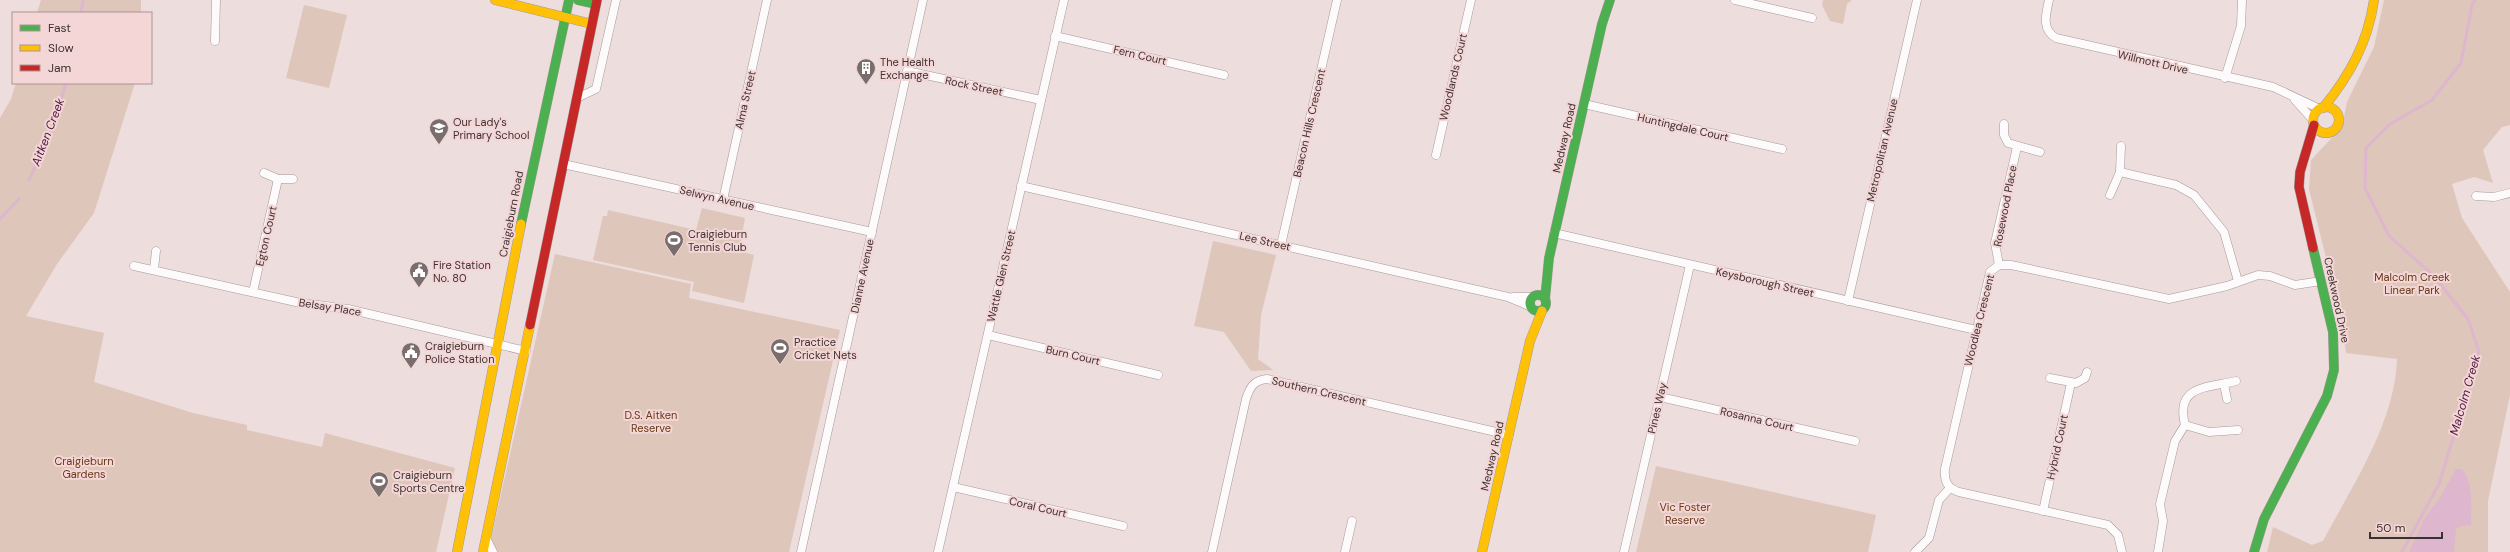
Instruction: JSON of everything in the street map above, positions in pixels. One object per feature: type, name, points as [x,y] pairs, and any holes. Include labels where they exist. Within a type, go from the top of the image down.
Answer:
[{"type":"street","points":[[215,41],[216,0]]},
{"type":"street","points":[[496,0],[592,24]]},
{"type":"street","name":"Craigieburn Road","points":[[457,552],[497,345],[568,0]]},
{"type":"street","points":[[483,552],[526,351],[597,2],[578,0]]},
{"type":"street","points":[[577,98],[596,90],[616,0]]},
{"type":"street","name":"Alma Street","points":[[723,200],[767,0]]},
{"type":"street","name":"Dianne Avenue","points":[[801,552],[924,0]]},
{"type":"street","name":"Wattle Glen Street","points":[[938,552],[1064,0]]},
{"type":"street","name":"Beacon Hills Crescent","points":[[1282,245],[1337,0]]},
{"type":"street","name":"Woodlands Court","points":[[1436,155],[1470,0]]},
{"type":"street","name":"Medway Road","points":[[1602,24],[1603,0]]},
{"type":"street","name":"Medway Road","points":[[1545,299],[1549,258],[1554,234],[1602,24],[1610,0]]},
{"type":"street","points":[[1735,0],[1812,18]]},
{"type":"street","name":"Metropolitan Avenue","points":[[1848,301],[1917,0]]},
{"type":"street","name":"Willmott Drive","points":[[2049,0],[2045,22],[2048,32],[2056,38],[2224,78],[2272,87],[2291,97],[2322,108]]},
{"type":"street","points":[[2224,78],[2242,26],[2242,0]]},
{"type":"street","points":[[2348,77],[2341,102],[2337,128],[2330,132],[2322,133],[2314,122],[2315,114],[2322,108],[2348,77],[2363,50],[2374,0]]},
{"type":"street","name":"Fern Court","points":[[1055,36],[1224,74]]},
{"type":"street","name":"Rock Street","points":[[908,71],[1041,100]]},
{"type":"street","name":"Willmott Drive","points":[[2291,97],[2314,122]]},
{"type":"street","name":"Huntingdale Court","points":[[1584,104],[1782,149]]},
{"type":"street","points":[[2322,108],[2330,108],[2338,116]]},
{"type":"street","name":"Creekwood Drive","points":[[2254,552],[2264,519],[2322,409],[2332,382],[2335,343],[2299,187],[2300,172],[2314,122]]},
{"type":"street","points":[[2004,124],[2005,139],[2017,147],[2040,152]]},
{"type":"street","name":"Creekwood Drive","points":[[2305,157],[2330,132]]},
{"type":"street","points":[[2110,195],[2120,172],[2121,146]]},
{"type":"street","name":"Rosewood Place","points":[[1999,265],[1995,243],[2017,147]]},
{"type":"street","name":"Selwyn Avenue","points":[[563,164],[872,232]]},
{"type":"street","points":[[2120,172],[2176,185],[2194,195],[2224,232],[2238,281]]},
{"type":"street","points":[[264,173],[278,179],[293,179]]},
{"type":"street","name":"Egton Court","points":[[253,292],[278,179]]},
{"type":"street","name":"Lee Street","points":[[1021,186],[1531,302]]},
{"type":"street","points":[[2476,196],[2494,197],[2510,193]]},
{"type":"street","name":"Keysborough Street","points":[[1554,234],[1976,330]]},
{"type":"street","points":[[154,269],[156,251]]},
{"type":"street","name":"Medway Road","points":[[1530,341],[1531,302],[1549,258]]},
{"type":"street","name":"Pines Way","points":[[1624,552],[1690,265]]},
{"type":"street","name":"Woodlea Crescent","points":[[1950,488],[1944,477],[1945,469],[1988,276],[1992,269],[1999,265],[2011,265],[2169,299],[2227,286],[2251,276],[2264,275],[2295,285],[2321,281]]},
{"type":"street","name":"Belsay Place","points":[[134,266],[154,269],[296,302],[348,309],[526,351]]},
{"type":"street","points":[[1538,295],[1545,299],[1546,305],[1542,310],[1537,312],[1531,302],[1538,295]]},
{"type":"street","name":"Medway Road","points":[[1482,552],[1530,341],[1542,310]]},
{"type":"street","points":[[481,340],[500,334]]},
{"type":"street","name":"Burn Court","points":[[988,335],[1158,375]]},
{"type":"street","points":[[2050,378],[2071,383],[2080,382],[2087,372]]},
{"type":"street","name":"Southern Crescent","points":[[1212,552],[1246,400],[1250,388],[1258,380],[1267,379],[1509,435]]},
{"type":"street","points":[[2158,552],[2163,521],[2160,504],[2175,441],[2185,425],[2182,407],[2187,396],[2196,390],[2236,381]]},
{"type":"street","name":"Hybrid Court","points":[[2043,511],[2071,383]]},
{"type":"street","points":[[2224,384],[2227,399]]},
{"type":"street","name":"Rosanna Court","points":[[1660,397],[1855,441]]},
{"type":"street","points":[[2185,425],[2209,432],[2238,430]]},
{"type":"street","name":"Coral Court","points":[[953,487],[1123,526]]},
{"type":"street","points":[[1915,552],[1929,538],[1939,500],[1950,488],[2113,527],[2118,535],[2122,552]]},
{"type":"street","points":[[1345,552],[1352,521]]},
{"type":"street","points":[[486,538],[493,552]]},
{"type":"green space","points":[[41,0],[141,0],[141,12],[37,12]]},
{"type":"green space","points":[[1823,0],[1852,0],[1847,4],[1843,24],[1830,21],[1822,5]]},
{"type":"green space","name":"Malcolm Creek Linear Park","points":[[2384,0],[2510,0],[2510,125],[2502,127],[2483,150],[2493,183],[2474,177],[2452,184],[2462,218],[2510,292],[2510,395],[2488,501],[2488,552],[2267,552],[2273,527],[2312,545],[2323,541],[2359,476],[2389,407],[2397,359],[2346,353],[2341,318],[2309,189],[2311,160],[2342,127],[2347,102],[2374,47]]},
{"type":"green space","points":[[304,5],[347,15],[329,88],[286,78]]},
{"type":"green space","name":"Craigieburn Gardens","points":[[16,84],[135,84],[94,213],[57,264],[26,316],[104,333],[94,382],[193,413],[247,425],[247,430],[322,447],[325,433],[455,468],[436,552],[0,552],[0,118],[11,99]]},
{"type":"green space","name":"Craigieburn Tennis Club","points":[[702,208],[745,218],[739,251],[754,255],[744,303],[692,291],[694,282],[593,260],[603,216],[607,216],[608,210],[696,230]]},
{"type":"green space","points":[[1213,241],[1276,255],[1261,315],[1258,359],[1273,370],[1251,371],[1224,332],[1194,326]]},
{"type":"green space","name":"D.S. Aitken Reserve","points":[[555,254],[691,284],[689,298],[840,330],[789,552],[488,552]]},
{"type":"green space","name":"Vic Foster Reserve","points":[[1656,466],[1876,515],[1868,552],[1636,552]]},
{"type":"shaded area","points":[[2456,469],[2462,469],[2466,475],[2470,489],[2471,525],[2461,526],[2456,529],[2454,552],[2409,552],[2425,517],[2440,498]]},
{"type":"waterway","name":"Aitken Creek","points":[[81,12],[83,0]]},
{"type":"waterway","name":"Malcolm Creek","points":[[2402,552],[2439,484],[2479,352],[2468,319],[2433,275],[2389,236],[2365,188],[2366,148],[2390,124],[2432,100],[2461,63],[2472,5],[2475,0]]},
{"type":"waterway","name":"Aitken Creek","points":[[29,180],[52,128],[66,84]]},
{"type":"waterway","name":"Aitken Creek","points":[[0,219],[19,199]]},
{"type":"traffic: fast","points":[[521,224],[569,0]]},
{"type":"traffic: fast","points":[[578,0],[596,4]]},
{"type":"traffic: fast","points":[[1545,299],[1549,258],[1602,24],[1610,0]]},
{"type":"traffic: fast","points":[[2254,552],[2264,519],[2327,396],[2334,370],[2333,332],[2313,248]]},
{"type":"traffic: fast","points":[[1535,295],[1541,295],[1546,300],[1546,303],[1544,309],[1541,311],[1535,311],[1530,306],[1530,300],[1535,295]]},
{"type":"traffic: slow","points":[[495,0],[592,24]]},
{"type":"traffic: slow","points":[[2323,108],[2342,83],[2356,57],[2367,30],[2374,0]]},
{"type":"traffic: slow","points":[[2326,107],[2335,111],[2339,120],[2335,129],[2326,133],[2317,129],[2313,120],[2317,111],[2326,107]]},
{"type":"traffic: slow","points":[[457,552],[521,224]]},
{"type":"traffic: slow","points":[[1482,552],[1530,341],[1542,311]]},
{"type":"traffic: slow","points":[[483,552],[530,325]]},
{"type":"traffic: jam","points":[[530,325],[597,0]]},
{"type":"traffic: jam","points":[[2313,248],[2299,187],[2300,172],[2314,125]]},
{"type":"place","name":"The Health Exchange","points":[[866,85]]},
{"type":"place","name":"Our Lady's Primary School","points":[[439,145]]},
{"type":"place","name":"Craigieburn Tennis Club","points":[[674,257]]},
{"type":"place","name":"Fire Station No. 80","points":[[419,288]]},
{"type":"place","name":"Practice Cricket Nets","points":[[780,365]]},
{"type":"place","name":"Craigieburn Police Station","points":[[411,369]]},
{"type":"place","name":"Craigieburn Sports Centre","points":[[379,498]]}]
